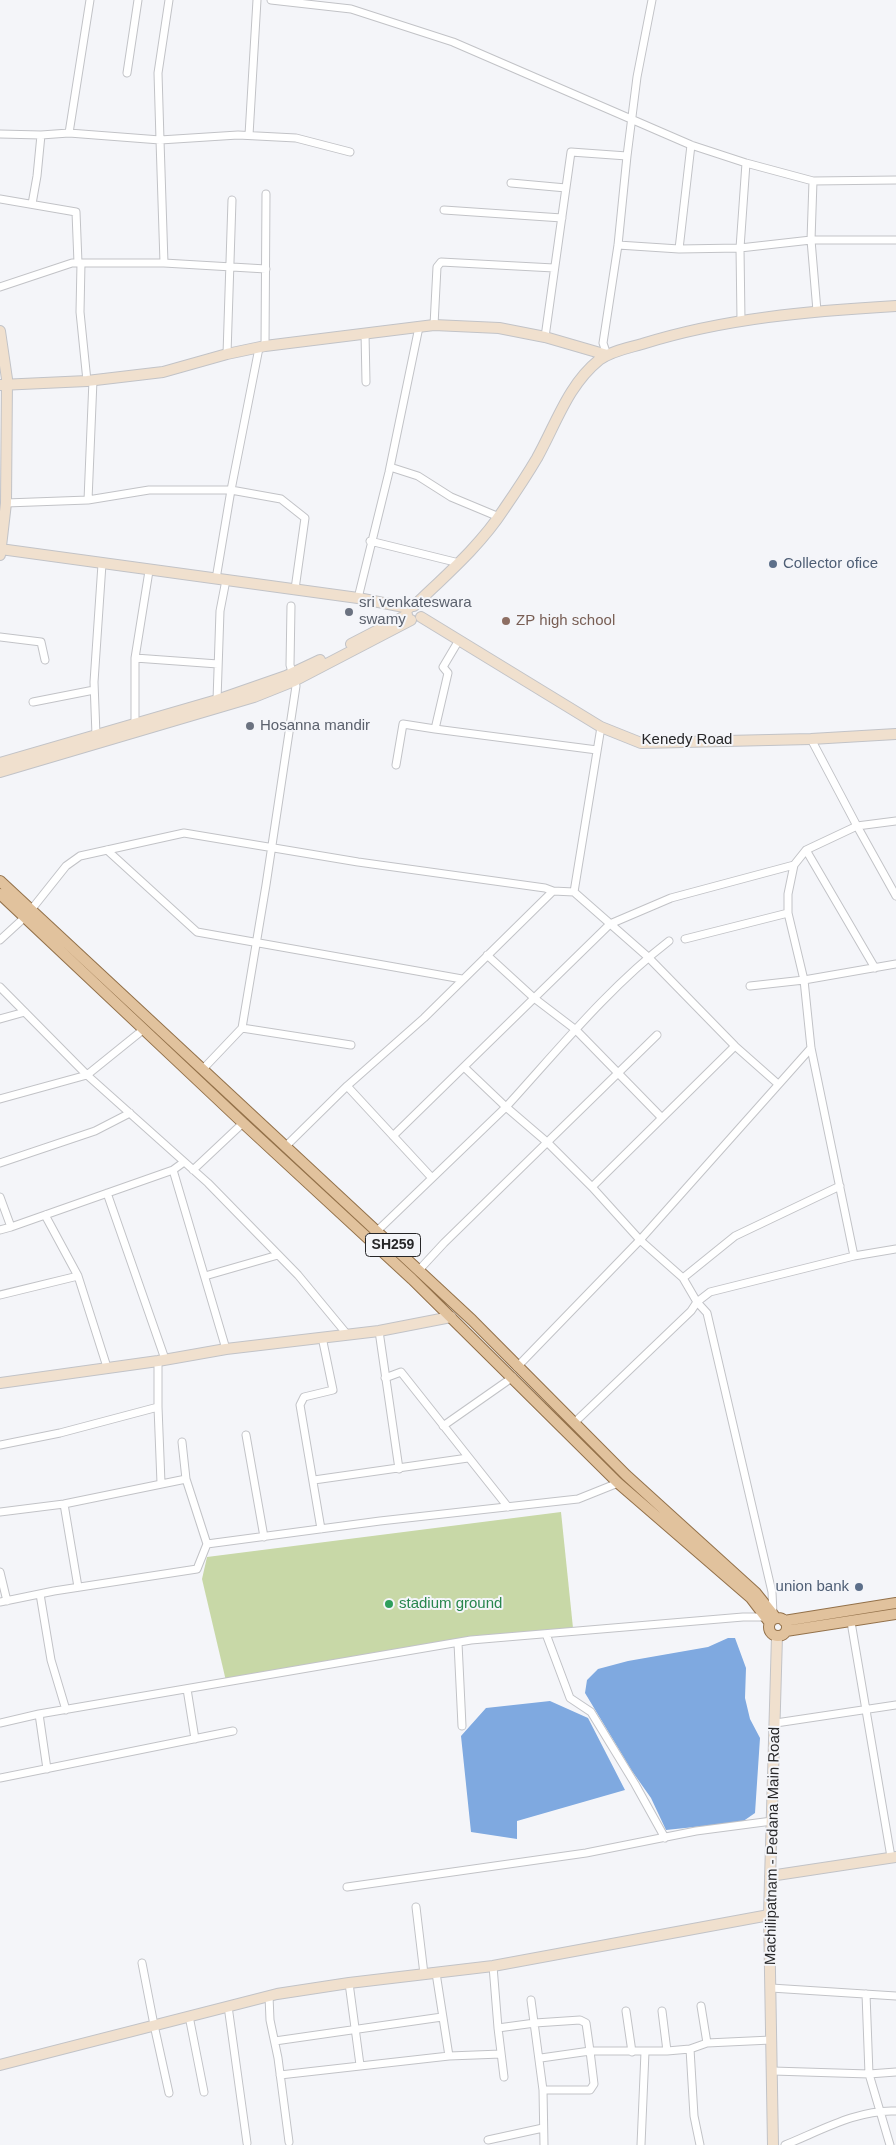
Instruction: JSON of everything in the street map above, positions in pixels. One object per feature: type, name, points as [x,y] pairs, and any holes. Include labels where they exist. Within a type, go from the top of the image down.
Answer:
[{"type":"main road","name":"SH259","points":[[0,881],[27,914],[144,1029],[243,1124],[451,1317],[618,1483],[751,1598],[776,1623]]},
{"type":"main road","name":"SH259","points":[[0,894],[27,914],[202,1069],[419,1270],[626,1475],[756,1593],[776,1623]]},
{"type":"main road","points":[[776,1623],[896,1603]]},
{"type":"main road","points":[[776,1623],[852,1622],[896,1614]]},
{"type":"street","points":[[69,133],[90,0]]},
{"type":"street","points":[[127,74],[138,0]]},
{"type":"street","points":[[164,263],[158,73],[169,0]]},
{"type":"street","points":[[249,135],[257,0]]},
{"type":"street","points":[[271,0],[351,9],[453,42],[691,145],[746,163],[813,180],[896,180]]},
{"type":"street","points":[[607,355],[603,343],[618,246],[630,119],[652,0]]},
{"type":"street","points":[[0,134],[41,135],[69,133],[160,140],[249,135],[296,138],[350,152]]},
{"type":"street","points":[[32,204],[41,135]]},
{"type":"street","points":[[679,248],[691,145]]},
{"type":"street","points":[[546,337],[571,152],[627,156]]},
{"type":"street","points":[[741,320],[740,248],[746,163]]},
{"type":"street","points":[[813,180],[811,240],[817,311]]},
{"type":"street","points":[[511,183],[566,188]]},
{"type":"street","points":[[217,700],[221,580],[231,490],[262,347],[266,269],[266,194]]},
{"type":"street","points":[[0,199],[76,212],[80,263],[80,312],[90,381],[88,500]]},
{"type":"street","points":[[227,354],[232,200]]},
{"type":"street","points":[[444,210],[562,218]]},
{"type":"street","points":[[618,246],[740,248],[811,240],[896,240]]},
{"type":"street","points":[[434,326],[436,267],[441,262],[554,268]]},
{"type":"street","points":[[0,287],[72,263],[164,263],[266,269]]},
{"type":"street","points":[[0,772],[254,697],[412,613],[481,540],[499,517],[537,458],[563,404],[580,379],[607,355],[656,340],[741,320],[817,311],[896,306]]},
{"type":"street","points":[[3,384],[90,381],[163,372],[227,354],[262,347],[434,326],[499,328],[546,337],[607,355]]},
{"type":"street","points":[[358,598],[370,541],[390,467],[419,327]]},
{"type":"street","points":[[0,331],[6,503],[0,556]]},
{"type":"street","points":[[365,333],[366,382]]},
{"type":"street","points":[[390,467],[418,476],[458,500],[499,517]]},
{"type":"street","points":[[6,503],[88,500],[149,490],[231,490],[280,499],[305,518],[295,590]]},
{"type":"street","points":[[370,541],[459,563]]},
{"type":"street","points":[[0,549],[149,571],[358,598],[412,613]]},
{"type":"street","points":[[96,735],[94,690],[102,564]]},
{"type":"street","points":[[135,724],[135,658],[149,571]]},
{"type":"street","points":[[202,1069],[242,1028],[296,686],[290,665],[291,606]]},
{"type":"street","name":"Kenedy Road","points":[[412,613],[601,727],[641,743],[811,739],[896,734]]},
{"type":"street","points":[[0,637],[26,637],[41,642],[45,660]]},
{"type":"street","points":[[435,729],[448,673],[443,667],[459,640]]},
{"type":"street","points":[[135,658],[218,664]]},
{"type":"street","points":[[0,762],[293,677]]},
{"type":"street","points":[[33,702],[94,690]]},
{"type":"street","points":[[396,765],[403,724],[597,750]]},
{"type":"street","points":[[574,892],[601,727]]},
{"type":"street","points":[[811,739],[856,826],[895,893]]},
{"type":"street","points":[[854,1256],[811,1048],[804,980],[788,913],[788,894],[794,865],[806,850],[856,826],[896,822]]},
{"type":"street","points":[[0,940],[27,914],[66,866],[80,856],[184,833],[358,862],[545,888],[553,891],[574,892],[648,958],[735,1046],[778,1084]]},
{"type":"street","points":[[107,850],[197,932],[462,979]]},
{"type":"street","points":[[806,850],[875,968]]},
{"type":"street","points":[[393,1136],[610,924],[671,898],[794,865]]},
{"type":"street","points":[[285,1147],[346,1086],[424,1018],[553,891]]},
{"type":"street","points":[[685,939],[788,913]]},
{"type":"street","points":[[368,1238],[378,1232],[506,1107],[576,1030],[648,958],[670,941]]},
{"type":"street","points":[[487,955],[534,998],[576,1030],[661,1117]]},
{"type":"street","points":[[750,986],[804,980],[896,964]]},
{"type":"street","points":[[0,987],[87,1075],[193,1170],[298,1275],[346,1334]]},
{"type":"street","points":[[0,1019],[25,1012]]},
{"type":"street","points":[[242,1028],[350,1045]]},
{"type":"street","points":[[0,1099],[87,1075],[144,1029]]},
{"type":"street","points":[[419,1270],[444,1243],[658,1035]]},
{"type":"street","points":[[592,1187],[735,1046]]},
{"type":"street","points":[[517,1367],[640,1240],[811,1048]]},
{"type":"street","points":[[0,1723],[39,1714],[458,1642],[743,1617],[776,1623],[772,1592],[707,1313],[697,1302],[683,1278],[640,1240],[592,1187],[548,1143],[464,1067]]},
{"type":"street","points":[[346,1086],[432,1178]]},
{"type":"street","points":[[0,1163],[95,1131],[130,1113]]},
{"type":"street","points":[[193,1170],[243,1124]]},
{"type":"street","points":[[0,1230],[173,1170],[184,1162]]},
{"type":"street","points":[[173,1170],[226,1349]]},
{"type":"street","points":[[683,1278],[735,1236],[840,1186]]},
{"type":"street","points":[[107,1193],[162,1360],[158,1407],[161,1483]]},
{"type":"street","points":[[0,1197],[11,1227]]},
{"type":"street","points":[[45,1215],[78,1276],[107,1367]]},
{"type":"street","points":[[574,1423],[691,1311],[697,1302],[710,1292],[854,1256],[896,1249]]},
{"type":"street","points":[[205,1276],[278,1255]]},
{"type":"street","points":[[0,1295],[78,1276]]},
{"type":"street","points":[[0,1382],[162,1360],[226,1349],[379,1331],[451,1317],[460,1310]]},
{"type":"street","points":[[379,1331],[399,1469]]},
{"type":"street","points":[[321,1529],[300,1405],[304,1397],[334,1390],[322,1337]]},
{"type":"street","points":[[385,1378],[401,1372],[508,1507]]},
{"type":"street","points":[[443,1426],[513,1377]]},
{"type":"street","points":[[0,1445],[60,1433],[158,1407]]},
{"type":"street","points":[[246,1435],[264,1537]]},
{"type":"street","points":[[0,1572],[4,1601],[78,1587],[197,1569],[207,1544],[186,1479],[182,1442]]},
{"type":"street","points":[[314,1480],[468,1458]]},
{"type":"street","points":[[0,1512],[64,1504],[186,1479]]},
{"type":"street","points":[[207,1544],[578,1499],[618,1483]]},
{"type":"street","points":[[64,1504],[78,1587]]},
{"type":"street","points":[[40,1594],[51,1660],[66,1710]]},
{"type":"street","points":[[770,1876],[894,1857],[865,1709],[852,1622]]},
{"type":"street","name":"Machilipatnam - Pedana Main Road","points":[[772,2145],[773,2071],[769,1915],[776,1722],[776,1623]]},
{"type":"street","points":[[546,1634],[570,1698],[591,1712],[665,1838]]},
{"type":"street","points":[[458,1642],[462,1726]]},
{"type":"street","points":[[187,1689],[195,1739]]},
{"type":"street","points":[[776,1722],[896,1705]]},
{"type":"street","points":[[39,1714],[47,1769]]},
{"type":"street","points":[[0,1778],[233,1731]]},
{"type":"street","points":[[347,1887],[586,1854],[665,1838],[772,1821]]},
{"type":"street","points":[[416,1907],[424,1974]]},
{"type":"street","points":[[0,2064],[269,1996],[349,1983],[493,1966],[769,1915]]},
{"type":"street","points":[[142,1963],[169,2093]]},
{"type":"street","points":[[493,1966],[504,2077]]},
{"type":"street","points":[[436,1973],[449,2056]]},
{"type":"street","points":[[349,1983],[360,2065]]},
{"type":"street","points":[[771,1988],[896,1996]]},
{"type":"street","points":[[866,1994],[869,2074],[890,2145]]},
{"type":"street","points":[[269,1996],[270,2020],[275,2041],[289,2142]]},
{"type":"street","points":[[531,2000],[541,2058],[544,2090],[544,2145]]},
{"type":"street","points":[[228,2006],[247,2143]]},
{"type":"street","points":[[701,2006],[707,2044]]},
{"type":"street","points":[[626,2011],[632,2052]]},
{"type":"street","points":[[662,2011],[667,2051]]},
{"type":"street","points":[[189,2016],[204,2092]]},
{"type":"street","points":[[275,2041],[442,2017]]},
{"type":"street","points":[[498,2028],[535,2023],[583,2020],[588,2028],[593,2087],[588,2090],[544,2090]]},
{"type":"street","points":[[541,2058],[590,2052],[667,2051],[707,2044],[771,2040]]},
{"type":"street","points":[[690,2048],[694,2116],[700,2145]]},
{"type":"street","points":[[641,2145],[645,2052]]},
{"type":"street","points":[[280,2076],[360,2065],[449,2056],[501,2054]]},
{"type":"street","points":[[773,2071],[869,2074],[896,2072]]},
{"type":"street","points":[[785,2145],[863,2114],[880,2110],[896,2111]]},
{"type":"street","points":[[488,2140],[543,2128]]},
{"type":"green space","name":"stadium ground","points":[[561,1512],[573,1628],[226,1681],[202,1579],[207,1557]]},
{"type":"water","points":[[728,1638],[735,1638],[746,1668],[745,1698],[750,1719],[760,1738],[755,1813],[742,1822],[666,1830],[651,1798],[632,1771],[585,1693],[587,1680],[598,1669],[628,1661],[708,1647]]},
{"type":"water","points":[[550,1701],[588,1718],[625,1790],[517,1821],[517,1839],[471,1832],[461,1736],[486,1708]]},
{"type":"place","name":"Collector ofice","points":[[773,564]]},
{"type":"place","name":"sri venkateswara swamy","points":[[349,612]]},
{"type":"place","name":"ZP high school","points":[[506,621]]},
{"type":"place","name":"Hosanna mandir","points":[[250,726]]},
{"type":"place","name":"union bank","points":[[859,1587]]},
{"type":"place","name":"stadium ground","points":[[389,1604]]}]
